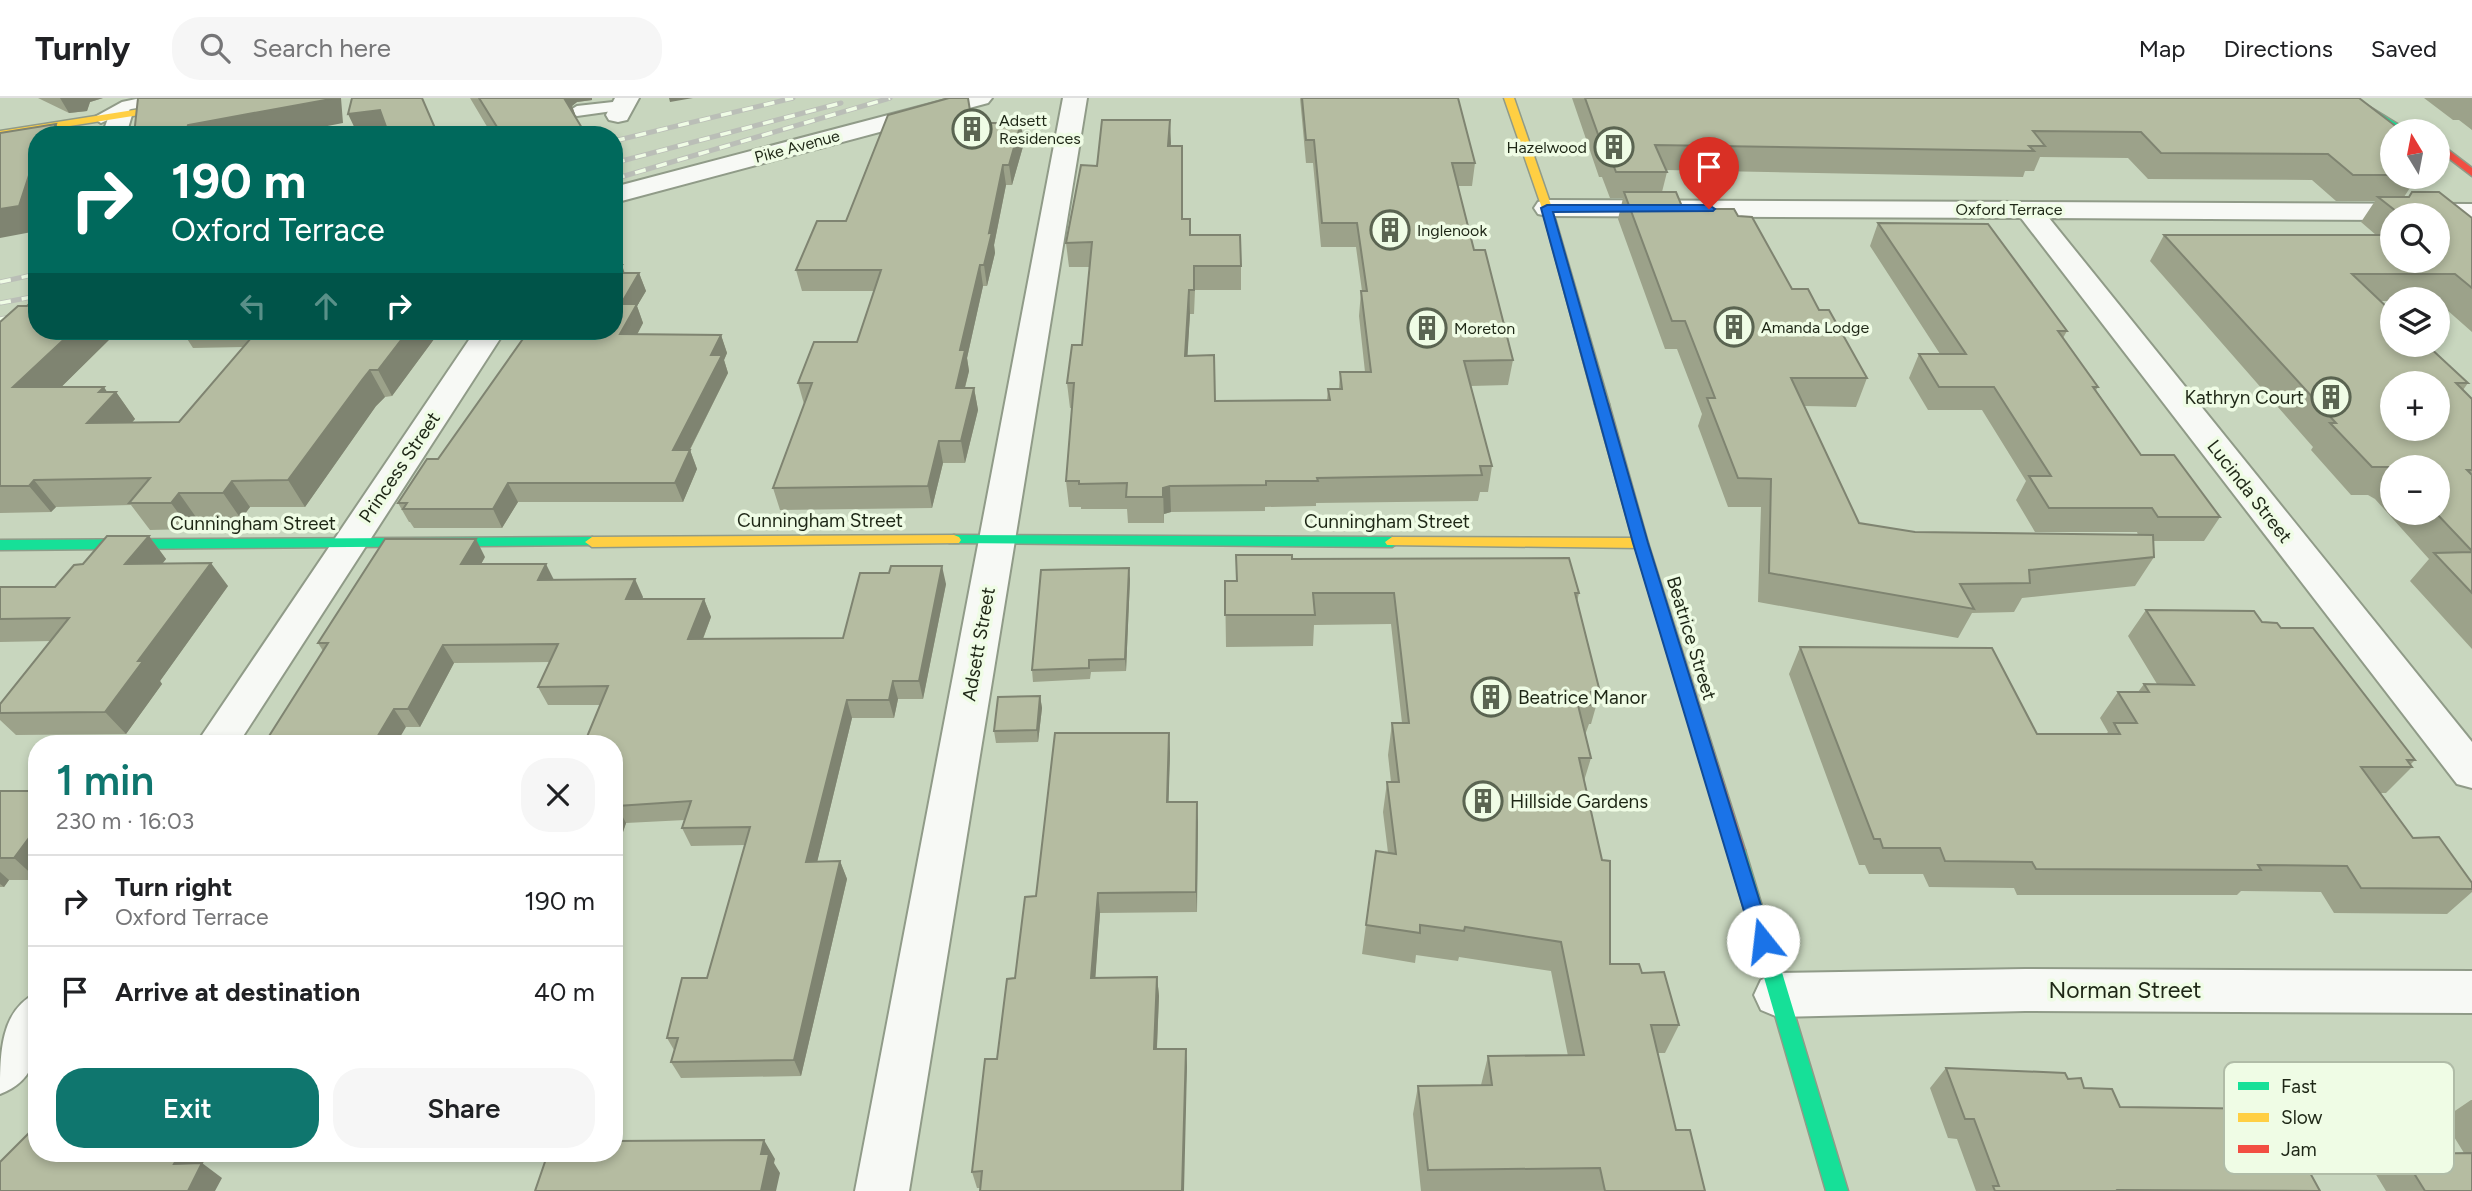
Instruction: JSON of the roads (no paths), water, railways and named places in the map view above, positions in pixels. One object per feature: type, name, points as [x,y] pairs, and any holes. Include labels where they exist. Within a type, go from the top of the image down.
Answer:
[{"type":"main road","points":[[81,126],[111,123],[228,98]]},
{"type":"main road","name":"Beatrice Street","points":[[1509,98],[1547,208],[1641,543],[1837,1191]]},
{"type":"main road","points":[[2348,98],[2384,119]]},
{"type":"main road","points":[[2367,98],[2404,119]]},
{"type":"main road","points":[[0,134],[28,131]]},
{"type":"main road","points":[[2450,155],[2472,173]]},
{"type":"main road","points":[[2450,172],[2472,188]]},
{"type":"main road","name":"Cunningham Street","points":[[0,545],[996,540],[1641,543]]},
{"type":"street","name":"Pike Avenue","points":[[623,193],[980,98]]},
{"type":"street","name":"Adsett Street","points":[[882,1191],[1075,98]]},
{"type":"street","name":"Oxford Terrace","points":[[1547,208],[2472,212]]},
{"type":"street","name":"Lucinda Street","points":[[2028,209],[2472,772]]},
{"type":"street","name":"Princess Street","points":[[222,735],[484,340]]},
{"type":"street","name":"Norman Street","points":[[1778,995],[2025,990],[2472,992]]},
{"type":"street","points":[[0,1071],[28,1029]]},
{"type":"lane","points":[[111,123],[127,105],[168,98]]},
{"type":"lane","points":[[577,111],[622,106]]},
{"type":"railway","points":[[623,139],[793,98]]},
{"type":"railway","points":[[623,176],[890,98]]},
{"type":"railway","points":[[623,161],[841,103]]},
{"type":"railway","points":[[0,282],[28,276]]},
{"type":"railway","points":[[0,303],[28,298]]},
{"type":"railway","points":[[0,319],[28,314]]},
{"type":"place","name":"Adsett Residences","points":[[972,129]]},
{"type":"place","name":"Hazelwood","points":[[1614,147]]},
{"type":"place","name":"Inglenook","points":[[1390,230]]},
{"type":"place","name":"Amanda Lodge","points":[[1734,327]]},
{"type":"place","name":"Moreton","points":[[1427,328]]},
{"type":"place","name":"Kathryn Court","points":[[2331,397]]},
{"type":"place","name":"Beatrice Manor","points":[[1491,697]]},
{"type":"place","name":"Hillside Gardens","points":[[1483,801]]}]
